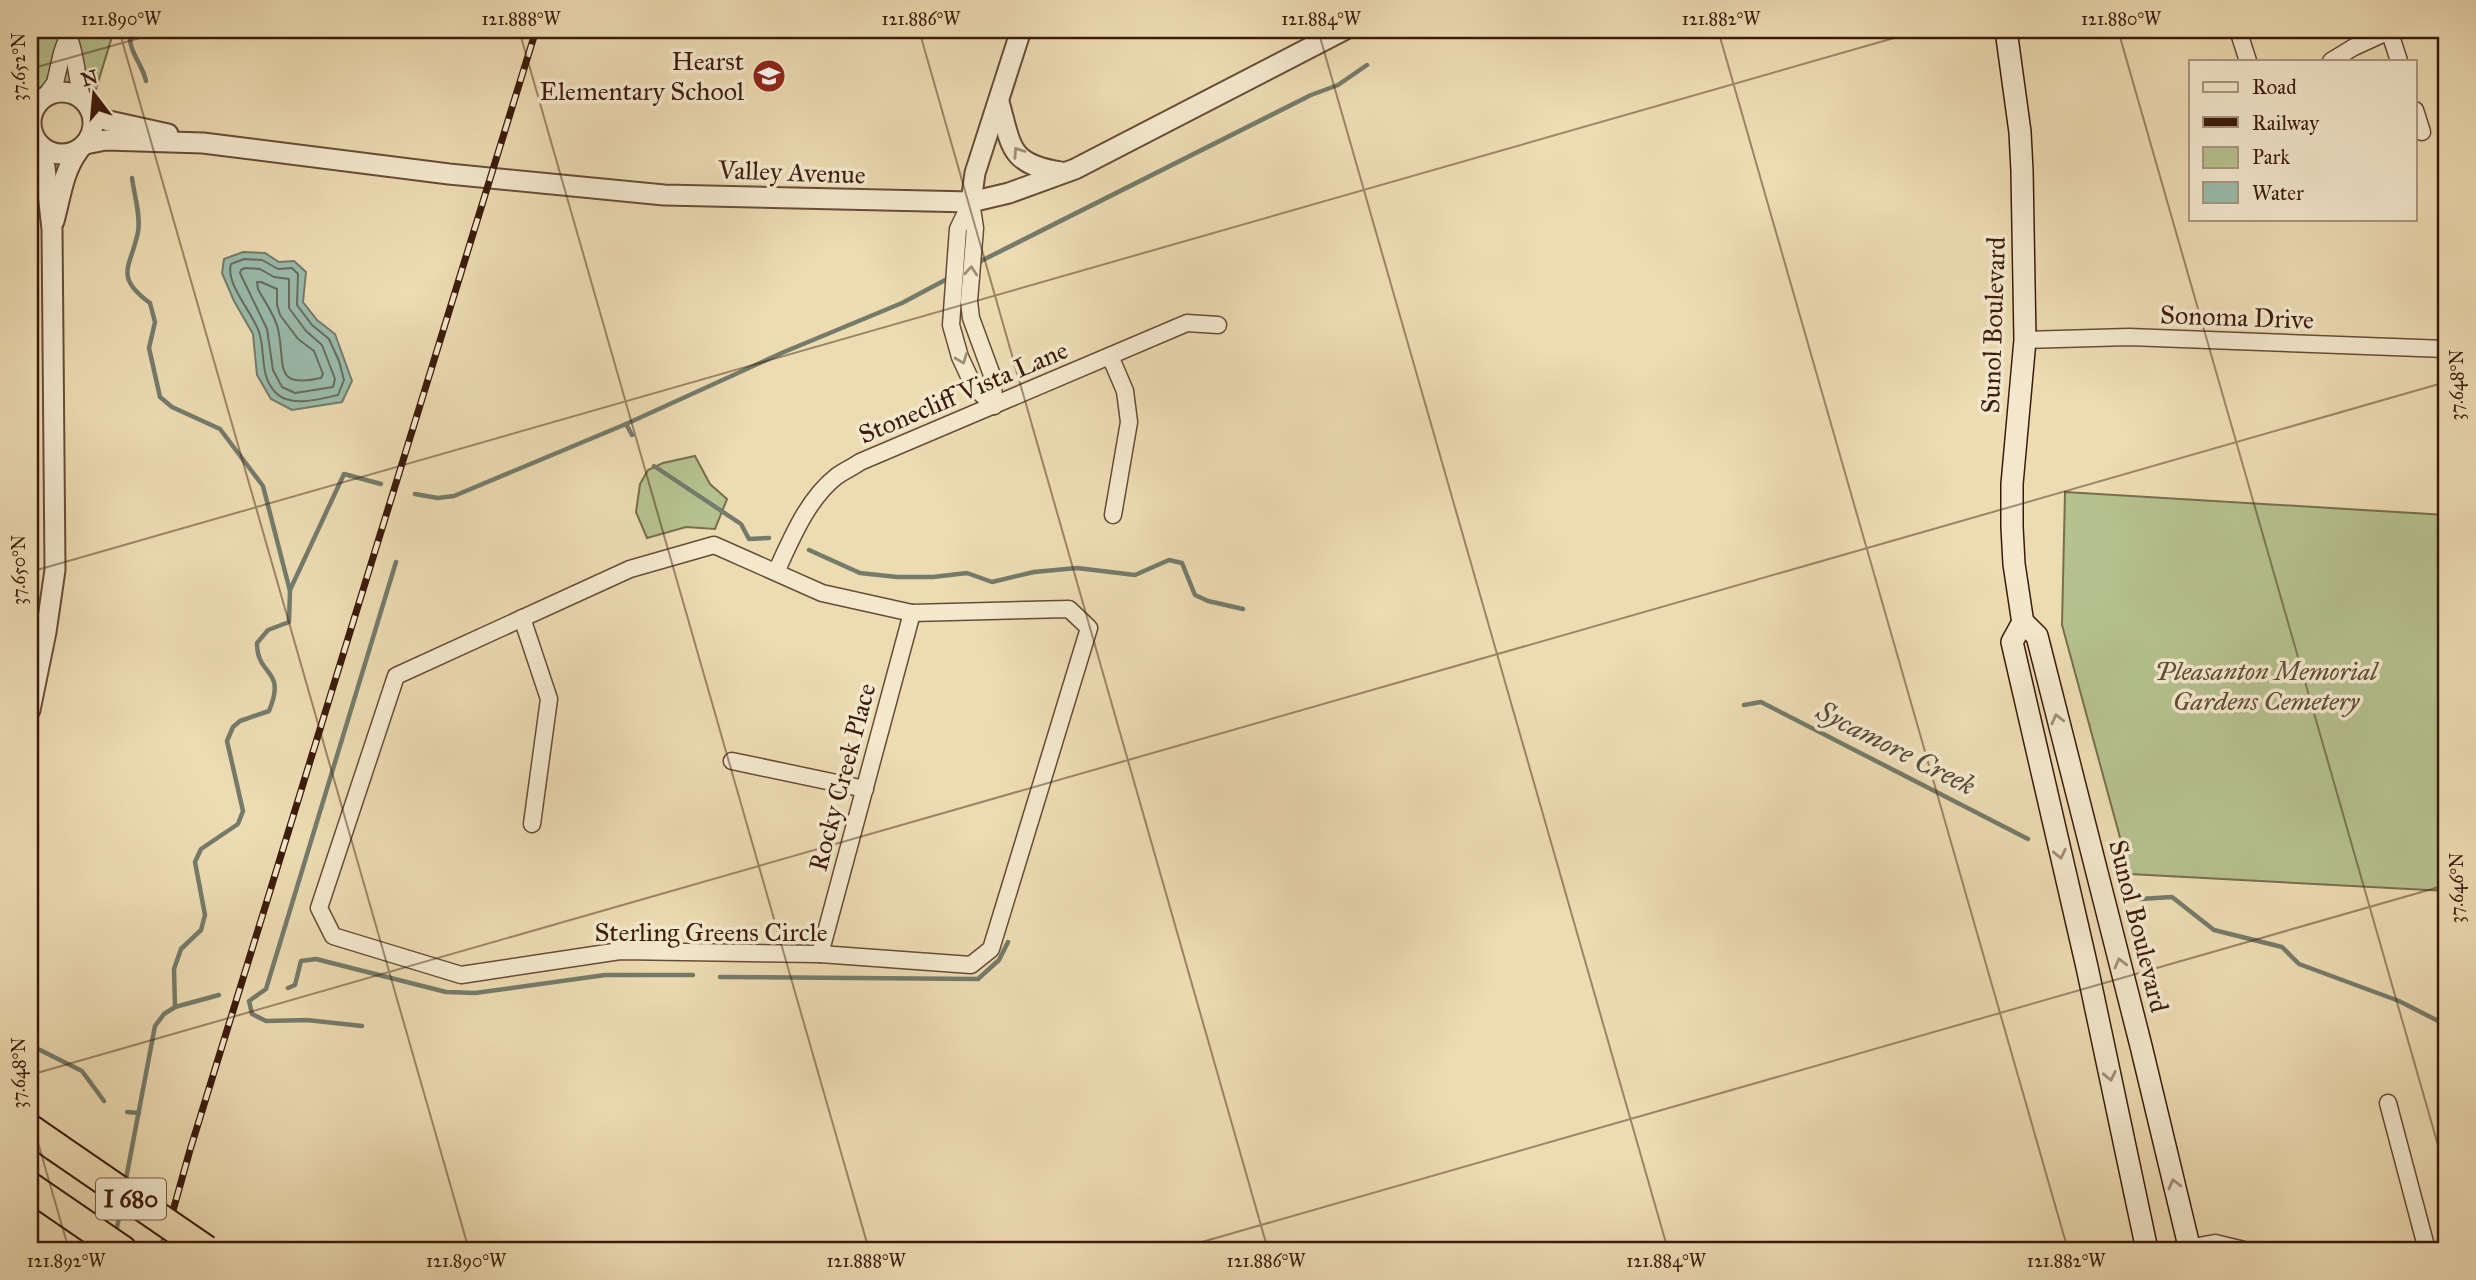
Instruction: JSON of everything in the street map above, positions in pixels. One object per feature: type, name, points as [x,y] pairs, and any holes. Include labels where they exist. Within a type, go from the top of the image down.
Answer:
[{"type":"highway","name":"I 680","points":[[30,1129],[206,1250]]},
{"type":"highway","name":"I 680","points":[[37,1192],[122,1250]]},
{"type":"main road","name":"Sunol Boulevard","points":[[2006,30],[2020,132],[2025,340],[2012,484],[2014,564],[2023,622],[2037,636],[2141,1046],[2185,1250]]},
{"type":"main road","name":"Sunol Boulevard","points":[[2023,622],[2012,642],[2087,967],[2147,1250]]},
{"type":"main road","points":[[2031,719],[2051,757],[2068,826],[2073,833],[2087,834]]},
{"type":"street","points":[[994,406],[993,378],[971,318],[969,302],[975,228],[971,202],[975,173],[1021,30]]},
{"type":"street","name":"Valley Avenue","points":[[82,147],[106,140],[203,143],[449,174],[664,195],[971,202],[1065,173],[1344,30]]},
{"type":"street","points":[[2238,30],[2248,60]]},
{"type":"street","points":[[2332,60],[2389,30],[2399,60]]},
{"type":"street","points":[[30,710],[55,570],[52,229],[45,167],[30,121],[37,103],[55,83],[69,34]]},
{"type":"street","points":[[52,229],[65,175],[71,161],[92,133],[93,121],[78,85],[76,54],[69,34]]},
{"type":"street","points":[[37,103],[53,93],[64,92],[86,105]]},
{"type":"street","points":[[999,102],[1010,140],[1023,162],[1035,168],[1065,173]]},
{"type":"street","name":"Valley Avenue","points":[[86,105],[100,118],[109,121],[203,143]]},
{"type":"street","points":[[2416,113],[2422,132]]},
{"type":"street","points":[[34,140],[50,152],[64,155],[82,147]]},
{"type":"street","points":[[971,202],[958,229],[951,325],[960,357],[974,387],[994,406]]},
{"type":"street","name":"Stonecliff Vista Lane","points":[[776,572],[794,534],[818,494],[836,476],[860,462],[1187,323],[1218,325]]},
{"type":"street","name":"Sonoma Drive","points":[[2025,340],[2129,337],[2446,349]]},
{"type":"street","points":[[1110,356],[1125,391],[1129,422],[1113,515]]},
{"type":"street","name":"Sterling Greens Circle","points":[[714,545],[776,572],[822,593],[912,613],[1069,609],[1088,628],[991,949],[971,965],[820,954],[620,951],[461,975],[332,936],[319,908],[396,676],[630,569],[714,545]]},
{"type":"street","name":"Rocky Creek Place","points":[[820,954],[912,613]]},
{"type":"street","points":[[522,618],[549,699],[532,824]]},
{"type":"street","points":[[732,761],[864,789]]},
{"type":"street","points":[[2388,1102],[2427,1250]]},
{"type":"street","points":[[2185,1250],[2215,1243],[2244,1250]]},
{"type":"green space","points":[[30,30],[114,30],[96,89],[30,96]]},
{"type":"green space","points":[[695,456],[710,484],[727,499],[715,529],[686,527],[647,538],[636,512],[640,484],[648,470],[663,463]]},
{"type":"green space","name":"Pleasanton Memorial Gardens Cemetery","points":[[2065,492],[2446,515],[2446,891],[2130,874],[2062,625]]},
{"type":"water","points":[[243,252],[265,253],[279,262],[294,261],[306,272],[303,302],[317,320],[335,334],[352,381],[342,402],[292,410],[271,399],[257,375],[253,334],[222,273],[224,259]]},
{"type":"waterway","points":[[131,30],[132,50],[146,81]]},
{"type":"waterway","points":[[1416,32],[1425,30]]},
{"type":"waterway","points":[[975,264],[1311,95],[1338,85],[1367,65]]},
{"type":"waterway","points":[[125,1184],[155,1026],[164,1014],[175,1007],[174,969],[181,949],[201,930],[205,915],[195,862],[201,849],[238,824],[243,811],[227,741],[233,727],[240,721],[269,711],[275,687],[273,679],[261,662],[257,643],[268,630],[289,622],[290,591],[263,486],[220,429],[172,407],[160,397],[149,348],[155,322],[150,303],[139,294],[128,278],[129,263],[139,226],[132,178]]},
{"type":"waterway","points":[[415,494],[438,498],[454,496],[902,303],[949,278]]},
{"type":"waterway","name":"Sycamore Creek","points":[[626,424],[632,435]]},
{"type":"waterway","name":"Sycamore Creek","points":[[654,466],[741,524],[749,539],[769,538]]},
{"type":"waterway","points":[[290,590],[344,474],[381,484]]},
{"type":"waterway","name":"Sycamore Creek","points":[[809,550],[860,573],[897,577],[967,573],[992,582],[1034,572],[1077,568],[1135,575],[1169,560],[1182,563],[1195,595],[1208,601],[1243,609]]},
{"type":"waterway","points":[[362,1026],[307,1020],[266,1021],[252,1014],[249,1001],[266,989],[396,562]]},
{"type":"waterway","name":"Sycamore Creek","points":[[1744,705],[1761,702],[2028,839]]},
{"type":"waterway","name":"Sycamore Creek","points":[[2124,888],[2140,899],[2172,897],[2214,930],[2282,947],[2299,964],[2399,1001],[2446,1025]]},
{"type":"waterway","points":[[720,977],[978,979],[999,960],[1008,942]]},
{"type":"waterway","points":[[288,988],[295,985],[301,961],[316,959],[446,992],[475,993],[605,975],[693,975]]},
{"type":"waterway","points":[[175,1007],[219,995]]},
{"type":"waterway","points":[[30,1045],[82,1071],[104,1101]]},
{"type":"waterway","points":[[127,1112],[139,1113]]},
{"type":"waterway","points":[[116,1232],[122,1203]]},
{"type":"railway","points":[[162,1250],[190,1150],[536,30]]},
{"type":"place","name":"Hearst Elementary School","points":[[769,76]]}]
